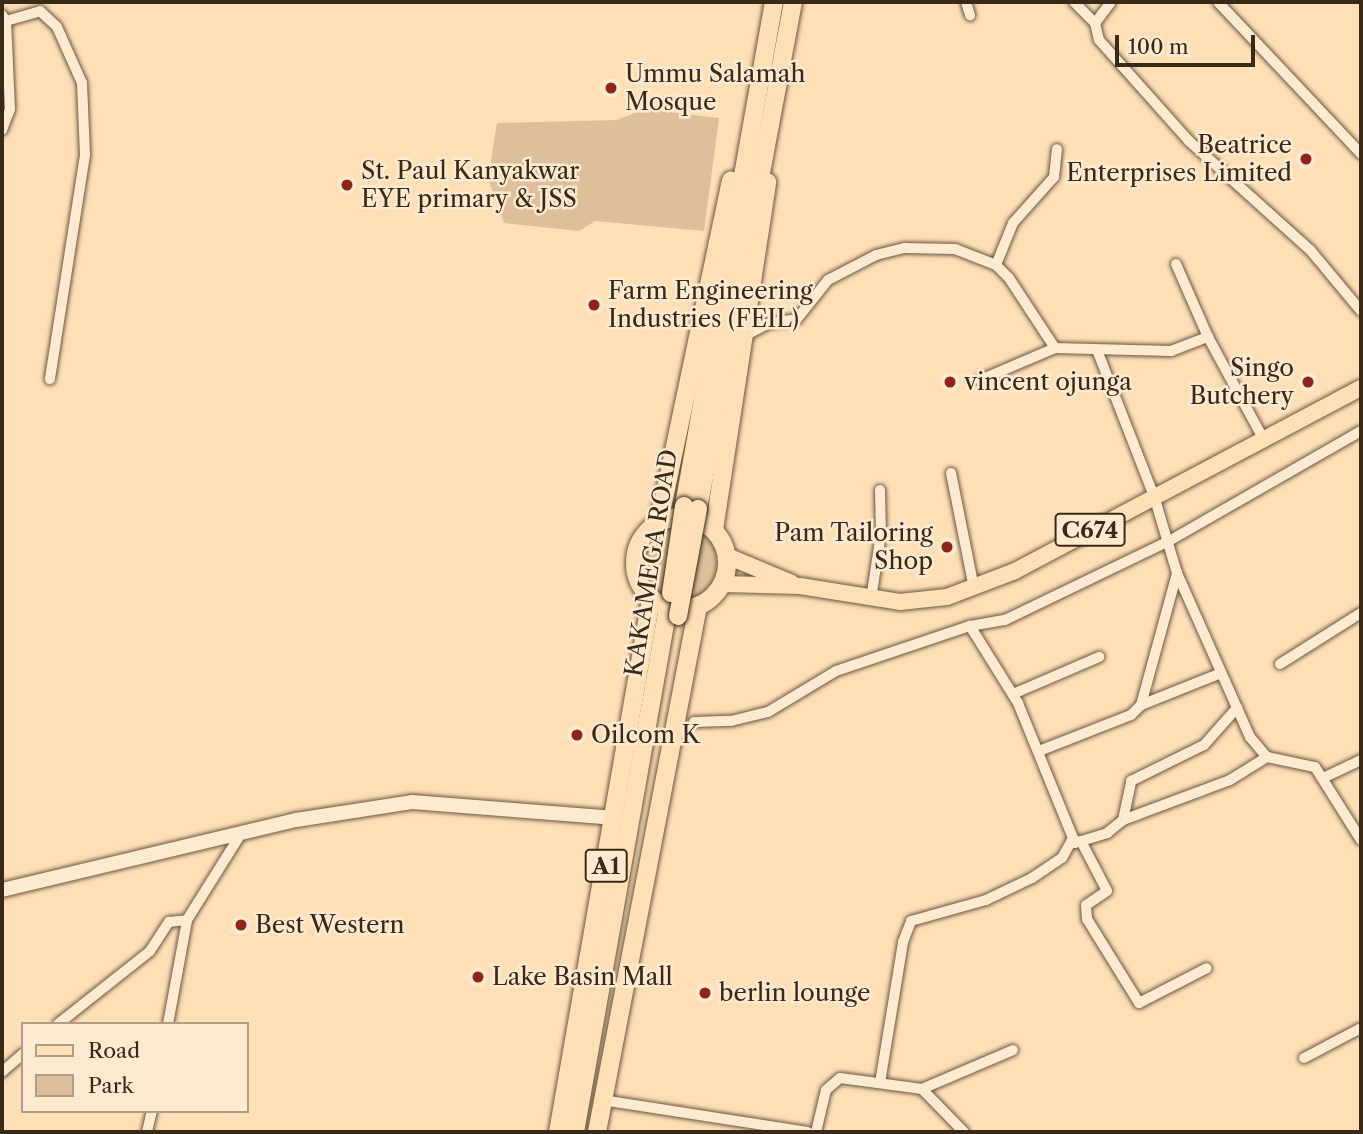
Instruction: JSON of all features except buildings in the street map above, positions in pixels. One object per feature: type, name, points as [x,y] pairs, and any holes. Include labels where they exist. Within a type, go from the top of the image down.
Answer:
[{"type":"highway","name":"KAKAMEGA ROAD","points":[[586,1132],[678,616],[754,158],[774,2]]},
{"type":"highway","name":"A1","points":[[714,530],[765,208],[754,158],[793,2]]},
{"type":"highway","name":"KAKAMEGA ROAD","points":[[575,1132],[754,158]]},
{"type":"highway","name":"A1","points":[[659,522],[696,362],[727,193],[734,172],[754,158]]},
{"type":"highway","points":[[688,517],[714,530],[727,556],[723,584],[698,606],[674,609],[651,599],[639,584],[635,556],[639,542],[659,522],[688,517]]},
{"type":"highway","name":"A1","points":[[558,1132],[615,818],[651,599]]},
{"type":"highway","name":"A1","points":[[597,1132],[698,606]]},
{"type":"main road","name":"C674","points":[[723,584],[800,586],[871,598],[928,601],[974,588],[1015,571],[1361,388]]},
{"type":"main road","name":"C674","points":[[727,556],[800,586]]},
{"type":"main road","points":[[2,890],[242,832],[412,802],[615,818]]},
{"type":"street","points":[[966,2],[970,15]]},
{"type":"street","points":[[1074,2],[1095,23],[1099,40],[1189,141],[1311,251],[1361,311]]},
{"type":"street","points":[[1095,23],[1111,2]]},
{"type":"street","points":[[1218,2],[1361,154]]},
{"type":"street","points":[[2,4],[9,109],[2,130]]},
{"type":"street","points":[[3,16],[40,11],[58,27],[82,83],[85,155],[50,379]]},
{"type":"street","points":[[996,265],[1013,223],[1054,177],[1057,149]]},
{"type":"street","points":[[744,336],[770,323],[797,319],[828,280],[876,256],[905,248],[955,249],[996,265],[1037,316],[1055,348]]},
{"type":"street","points":[[1176,264],[1208,337],[1264,440]]},
{"type":"street","points":[[980,380],[1055,348],[1171,351],[1208,337]]},
{"type":"street","points":[[1097,350],[1154,496],[1177,573],[1257,749],[1267,757],[1305,761],[1323,778],[1361,840]]},
{"type":"street","points":[[694,722],[731,721],[768,712],[836,671],[970,626],[1005,620],[1169,541],[1361,431]]},
{"type":"street","points":[[951,473],[974,588]]},
{"type":"street","points":[[871,598],[880,546],[880,490]]},
{"type":"street","points":[[1141,705],[1177,573]]},
{"type":"street","points":[[1280,664],[1361,613]]},
{"type":"street","points":[[970,626],[1013,694],[1076,843],[1107,891],[1086,905],[1087,919],[1139,1003],[1208,968]]},
{"type":"street","points":[[1013,694],[1099,657]]},
{"type":"street","points":[[1039,751],[1132,715],[1141,705],[1221,673]]},
{"type":"street","points":[[1123,820],[1131,781],[1204,745],[1237,708]]},
{"type":"street","points":[[880,1083],[902,942],[911,921],[986,900],[1032,878],[1062,858],[1076,843],[1107,833],[1123,820],[1230,780],[1267,757]]},
{"type":"street","points":[[1323,778],[1361,760]]},
{"type":"street","points":[[169,1022],[187,920],[242,832]]},
{"type":"street","points":[[61,1022],[142,959],[169,922],[187,920]]},
{"type":"street","points":[[1304,1058],[1361,1028]]},
{"type":"street","points":[[816,1132],[827,1090],[834,1081],[880,1083],[922,1089],[1013,1050]]},
{"type":"street","points":[[2,1072],[21,1056]]},
{"type":"street","points":[[922,1089],[964,1132]]},
{"type":"street","points":[[602,1100],[808,1132]]},
{"type":"street","points":[[147,1132],[152,1113]]},
{"type":"green space","points":[[645,109],[719,118],[704,231],[595,221],[579,231],[504,223],[488,179],[497,123],[617,120]]},
{"type":"green space","points":[[681,524],[696,527],[713,541],[720,563],[717,578],[703,595],[681,602],[666,599],[649,585],[642,563],[645,548],[659,531]]},
{"type":"place","name":"Ummu Salamah Mosque","points":[[611,88]]},
{"type":"place","name":"Beatrice Enterprises Limited","points":[[1306,159]]},
{"type":"place","name":"St. Paul Kanyakwar EYE primary & JSS","points":[[347,185]]},
{"type":"place","name":"Farm Engineering Industries (FEIL)","points":[[594,305]]},
{"type":"place","name":"vincent ojunga","points":[[950,382]]},
{"type":"place","name":"Singo Butchery","points":[[1308,382]]},
{"type":"place","name":"Pam Tailoring Shop","points":[[947,547]]},
{"type":"place","name":"Oilcom K","points":[[577,735]]},
{"type":"place","name":"Best Western","points":[[241,925]]},
{"type":"place","name":"Lake Basin Mall","points":[[478,977]]},
{"type":"place","name":"berlin lounge","points":[[705,993]]}]
